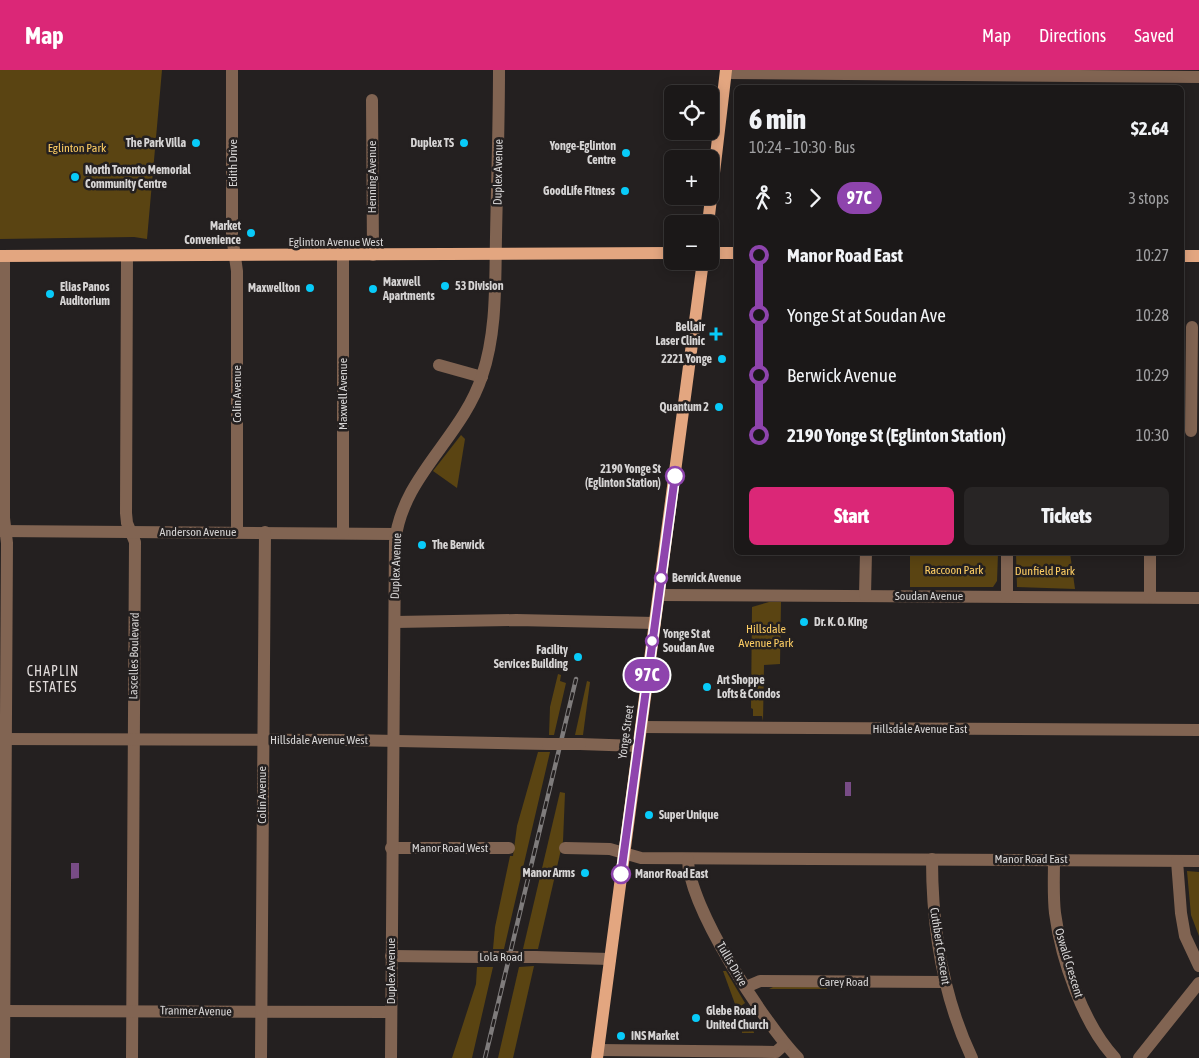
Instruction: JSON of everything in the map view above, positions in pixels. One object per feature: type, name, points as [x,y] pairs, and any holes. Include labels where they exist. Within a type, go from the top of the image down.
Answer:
[{"type":"main road","points":[[709,215],[726,71]]},
{"type":"main road","name":"Eglinton Avenue West","points":[[2,256],[373,255],[496,252],[664,253]]},
{"type":"main road","points":[[719,253],[734,253]]},
{"type":"main road","points":[[1184,256],[1199,256]]},
{"type":"main road","name":"Yonge Street","points":[[597,1054],[702,270]]},
{"type":"street","name":"Edith Drive","points":[[232,70],[232,236],[236,256]]},
{"type":"street","name":"Duplex Avenue","points":[[391,1058],[392,742],[396,534],[409,492],[465,414],[482,376],[492,324],[496,252],[499,70]]},
{"type":"street","points":[[726,71],[1199,77]]},
{"type":"street","name":"Henning Avenue","points":[[372,100],[373,255]]},
{"type":"street","name":"Maxwell Avenue","points":[[343,255],[343,533]]},
{"type":"street","points":[[2,256],[3,531],[7,543],[3,739],[2,1011],[4,1058]]},
{"type":"street","name":"Lascelles Boulevard","points":[[126,256],[126,513],[127,523],[135,542],[132,1058]]},
{"type":"street","name":"Colin Avenue","points":[[236,256],[237,532]]},
{"type":"street","points":[[1191,431],[1192,327]]},
{"type":"street","points":[[439,365],[482,376]]},
{"type":"street","name":"Anderson Avenue","points":[[3,531],[396,534]]},
{"type":"street","name":"Colin Avenue","points":[[261,1058],[265,532]]},
{"type":"street","points":[[865,595],[866,555]]},
{"type":"street","points":[[1007,555],[1007,596]]},
{"type":"street","points":[[1150,555],[1150,597]]},
{"type":"street","name":"Soudan Avenue","points":[[659,594],[1199,598]]},
{"type":"street","points":[[395,622],[525,620],[654,623]]},
{"type":"street","name":"Hillsdale Avenue East","points":[[641,727],[1199,730]]},
{"type":"street","name":"Hillsdale Avenue West","points":[[3,739],[263,740],[638,746]]},
{"type":"street","name":"Manor Road West","points":[[391,848],[509,848]]},
{"type":"street","points":[[565,848],[610,849],[623,854]]},
{"type":"street","name":"Manor Road East","points":[[623,854],[637,858],[688,859],[1199,861]]},
{"type":"street","name":"Tullis Drive","points":[[688,859],[694,890],[721,946],[785,1044],[798,1058]]},
{"type":"street","name":"Cuthbert Crescent","points":[[932,859],[936,938],[944,982],[962,1037],[972,1058]]},
{"type":"street","name":"Oswald Crescent","points":[[1054,860],[1055,913],[1063,950],[1086,1016],[1115,1058]]},
{"type":"street","points":[[1177,861],[1185,936],[1199,966]]},
{"type":"street","name":"Lola Road","points":[[391,956],[610,959]]},
{"type":"street","name":"Carey Road","points":[[746,987],[760,981],[944,982]]},
{"type":"street","points":[[1139,1058],[1199,983]]},
{"type":"street","name":"Tranmer Avenue","points":[[2,1011],[391,1012]]},
{"type":"street","points":[[597,1054],[776,1052],[785,1044]]},
{"type":"green space","name":"Eglinton Park","points":[[0,70],[162,70],[147,239],[134,237],[0,239]]},
{"type":"green space","points":[[461,435],[465,439],[457,488],[433,471]]},
{"type":"green space","name":"Raccoon Park","points":[[910,555],[998,555],[997,581],[993,587],[910,587]]},
{"type":"green space","name":"Dunfield Park","points":[[1016,555],[1070,555],[1075,589],[1017,587]]},
{"type":"green space","name":"Hillsdale Avenue Park","points":[[769,602],[781,602],[780,664],[764,665],[763,721],[762,716],[753,716],[753,709],[751,708],[752,607]]},
{"type":"green space","points":[[558,674],[561,675],[560,681],[566,683],[554,735],[549,735],[550,707]]},
{"type":"green space","points":[[587,681],[590,682],[583,735],[575,735]]},
{"type":"green space","points":[[538,752],[550,752],[504,949],[493,949],[495,927],[510,856],[513,856],[517,826]]},
{"type":"green space","points":[[560,792],[565,793],[563,841],[538,949],[523,949]]},
{"type":"green space","points":[[1187,871],[1199,872],[1199,936],[1191,915]]},
{"type":"green space","points":[[534,966],[513,1058],[498,1058],[519,967]]},
{"type":"green space","points":[[477,967],[493,967],[472,1058],[452,1058],[476,984]]},
{"type":"green space","points":[[723,971],[726,971],[745,1003],[741,1006],[735,1004]]},
{"type":"green space","points":[[773,987],[827,987],[827,989],[769,989]]},
{"type":"green space","points":[[742,1020],[752,1020],[754,1033],[742,1033]]},
{"type":"shaded area","points":[[845,782],[851,782],[851,796],[845,796]]},
{"type":"shaded area","points":[[71,863],[79,863],[79,878],[71,879]]},
{"type":"railway","points":[[485,1058],[576,679]]},
{"type":"bus line","name":"97C","points":[[621,874],[675,476]]},
{"type":"place","name":"The Park Villa","points":[[196,143]]},
{"type":"place","name":"Duplex TS","points":[[464,143]]},
{"type":"place","name":"Yonge-Eglinton Centre","points":[[626,153]]},
{"type":"place","name":"North Toronto Memorial Community Centre","points":[[75,177]]},
{"type":"place","name":"GoodLife Fitness","points":[[625,191]]},
{"type":"place","name":"Market Convenience","points":[[251,233]]},
{"type":"place","name":"53 Division","points":[[445,286]]},
{"type":"place","name":"Maxwellton","points":[[310,288]]},
{"type":"place","name":"Maxwell Apartments","points":[[373,289]]},
{"type":"place","name":"Elias Panos Auditorium","points":[[50,294]]},
{"type":"place","name":"Bellair Laser Clinic","points":[[716,334]]},
{"type":"place","name":"2221 Yonge","points":[[722,359]]},
{"type":"place","name":"Quantum 2","points":[[719,407]]},
{"type":"place","name":"2190 Yonge St (Eglinton Station)","points":[[675,476]]},
{"type":"place","name":"The Berwick","points":[[422,545]]},
{"type":"place","name":"Berwick Avenue","points":[[661,578]]},
{"type":"place","name":"Dr. K. O. King","points":[[804,622]]},
{"type":"place","name":"Yonge St at Soudan Ave","points":[[652,641]]},
{"type":"place","name":"Facility Services Building","points":[[578,657]]},
{"type":"place","name":"Art Shoppe Lofts & Condos","points":[[707,687]]},
{"type":"place","name":"Super Unique","points":[[649,815]]},
{"type":"place","name":"Manor Arms","points":[[585,873]]},
{"type":"place","name":"Manor Road East","points":[[621,874]]},
{"type":"place","name":"Glebe Road United Church","points":[[696,1018]]},
{"type":"place","name":"INS Market","points":[[621,1036]]},
{"type":"district","name":"CHAPLIN ESTATES","points":[[53,680]]}]
